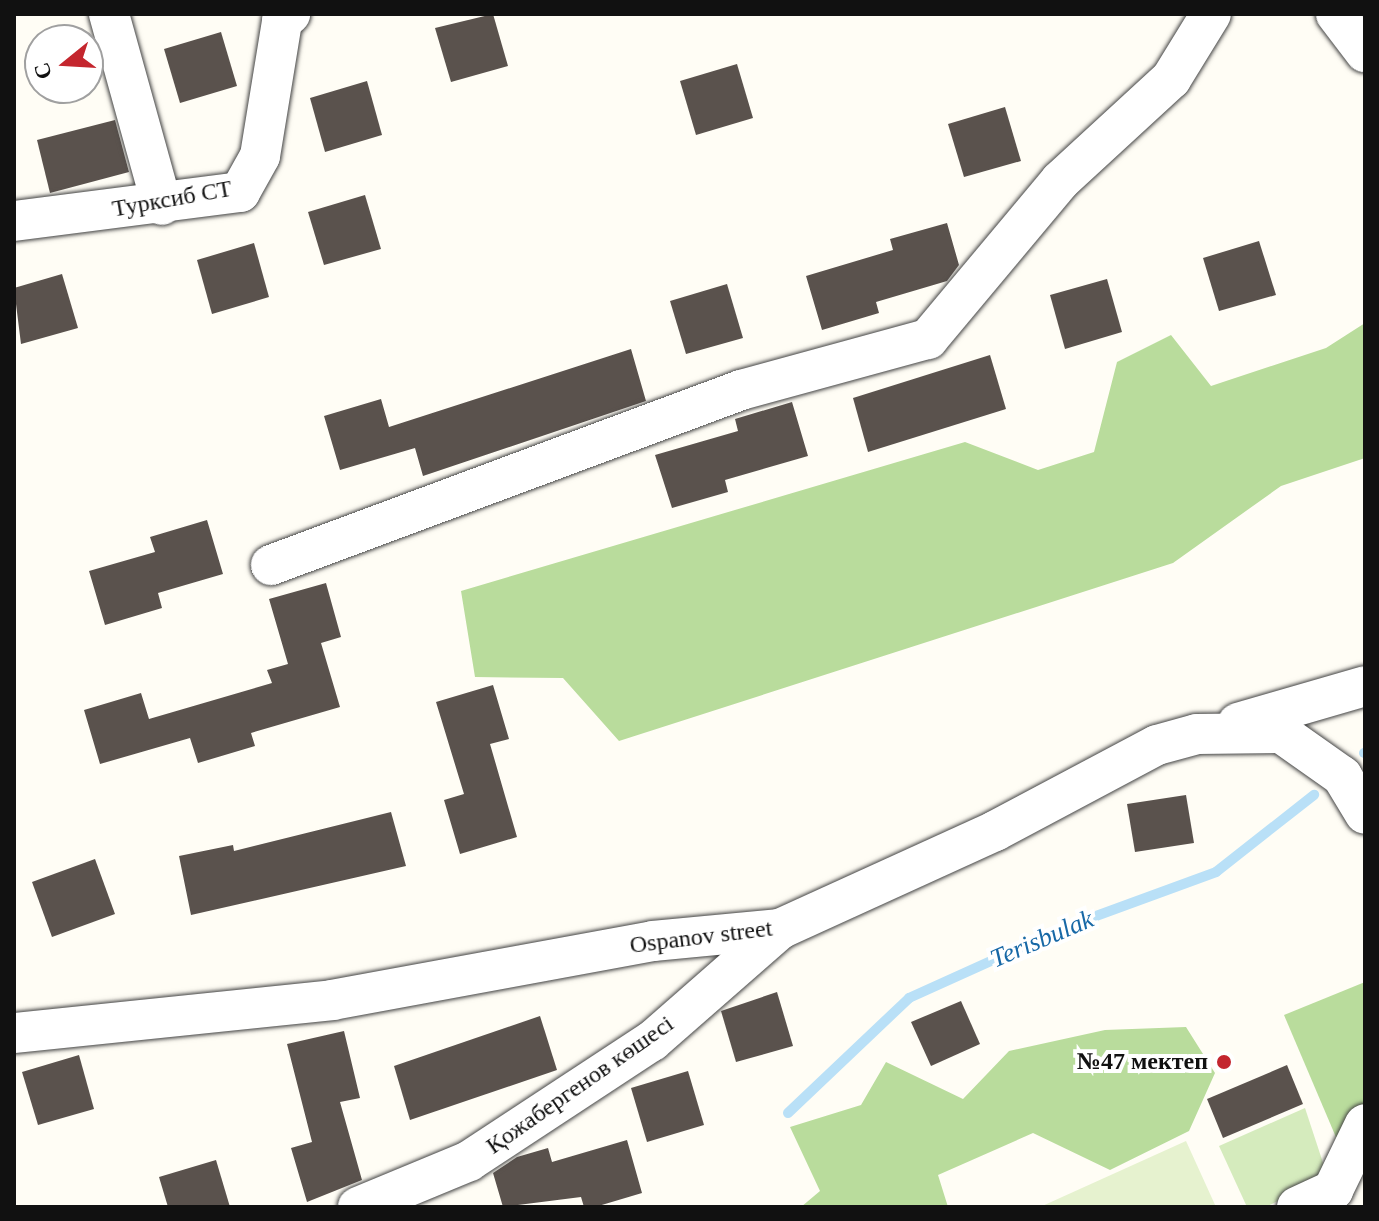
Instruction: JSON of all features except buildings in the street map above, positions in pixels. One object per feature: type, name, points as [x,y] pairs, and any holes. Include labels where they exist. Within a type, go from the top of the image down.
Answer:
[{"type":"street","points":[[109,14],[162,205]]},
{"type":"street","name":"Турксиб СТ","points":[[14,221],[162,205],[240,192],[260,156],[282,21],[290,14]]},
{"type":"street","points":[[271,565],[741,390],[928,339],[1060,181],[1171,79],[1211,14]]},
{"type":"street","points":[[1336,14],[1365,52]]},
{"type":"street","points":[[1197,734],[1365,686]]},
{"type":"street","name":"Ospanov street","points":[[14,1033],[332,1000],[653,941],[780,929],[995,831],[1157,745],[1197,734],[1281,733],[1342,776],[1365,814]]},
{"type":"street","name":"Қожабергенов көшесі","points":[[358,1207],[469,1161],[652,1041],[780,929]]},
{"type":"street","points":[[1297,1207],[1333,1190],[1365,1124]]},
{"type":"green space","points":[[1365,323],[1365,458],[1281,486],[1173,563],[619,741],[563,678],[475,677],[461,591],[965,442],[1038,470],[1094,452],[1117,362],[1171,335],[1211,386],[1326,348]]},
{"type":"green space","points":[[1365,982],[1365,1123],[1341,1149],[1284,1015]]},
{"type":"green space","points":[[1186,1027],[1215,1073],[1189,1131],[1110,1170],[1033,1133],[938,1175],[948,1207],[801,1207],[820,1191],[790,1127],[861,1105],[886,1062],[963,1099],[1009,1051],[1105,1030]]},
{"type":"green space","points":[[1305,1108],[1327,1175],[1266,1207],[1247,1207],[1219,1146]]},
{"type":"green space","points":[[1186,1141],[1216,1207],[1040,1207]]},
{"type":"waterway","name":"Terisbulak","points":[[788,1113],[909,998],[1066,927],[1216,872],[1314,795]]},
{"type":"place","name":"№47 мектеп","points":[[1224,1062]]}]
